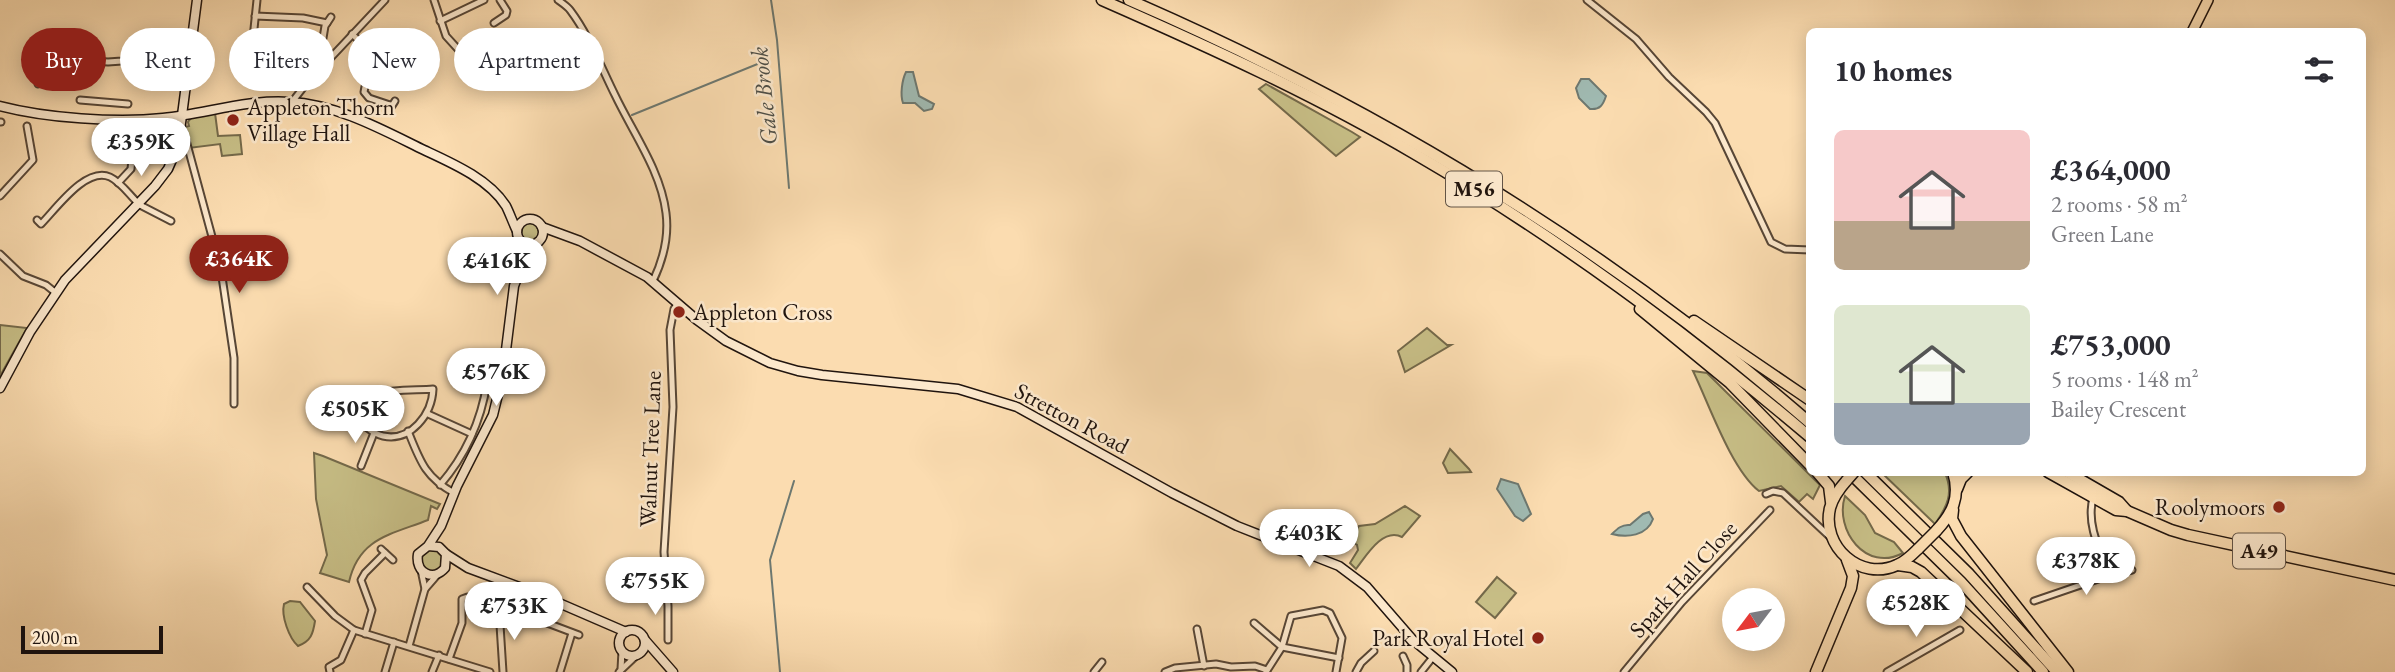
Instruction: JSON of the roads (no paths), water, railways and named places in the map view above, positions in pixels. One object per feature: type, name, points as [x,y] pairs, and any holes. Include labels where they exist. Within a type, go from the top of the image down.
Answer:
[{"type":"highway","name":"M56","points":[[1102,0],[1245,64],[1357,121],[1469,186],[1601,273],[1704,349],[1806,434]]},
{"type":"highway","name":"M56","points":[[1129,0],[1315,87],[1414,141],[1522,207],[1634,284],[1728,355],[1806,420]]},
{"type":"highway","name":"M56","points":[[1601,273],[1629,300],[1730,383],[1806,461]]},
{"type":"highway","name":"M56","points":[[1634,284],[1670,304],[1806,397]]},
{"type":"highway","points":[[1816,672],[1851,588],[1852,570],[1833,540],[1829,527],[1830,489],[1820,476]]},
{"type":"highway","points":[[1831,503],[1849,476]]},
{"type":"highway","points":[[1851,476],[1961,582],[2043,672]]},
{"type":"highway","points":[[1869,476],[1969,574],[2057,672]]},
{"type":"highway","points":[[1954,476],[1957,490]]},
{"type":"highway","points":[[1903,565],[1952,514],[1957,490],[1964,476]]},
{"type":"highway","name":"A49","points":[[2057,476],[2092,492]]},
{"type":"highway","name":"A49","points":[[2072,476],[2116,510],[2127,511],[2171,530],[2395,580]]},
{"type":"highway","points":[[1952,514],[1961,536],[2068,672]]},
{"type":"highway","points":[[1845,557],[1860,566],[1877,570]]},
{"type":"highway","points":[[1851,588],[1863,577],[1877,570],[1903,565],[1922,572],[2028,672]]},
{"type":"main road","points":[[194,28],[197,0]]},
{"type":"main road","points":[[2194,28],[2208,0]]},
{"type":"main road","points":[[0,388],[27,338],[56,293],[92,250],[168,169],[178,146],[186,91]]},
{"type":"main road","points":[[0,106],[43,114],[163,118],[228,106],[292,102],[340,113],[438,156],[482,182],[506,207],[525,219],[534,219],[542,227],[539,241],[522,265],[514,286],[503,374],[493,415],[454,493],[441,526],[428,546],[418,554],[417,563],[421,570],[429,575],[468,568]]},
{"type":"main road","points":[[506,207],[523,249],[522,265]]},
{"type":"main road","points":[[517,231],[519,224],[525,219]]},
{"type":"main road","name":"Stretton Road","points":[[542,227],[590,246],[653,281],[726,341],[759,359],[781,367],[822,375],[978,393],[1017,407],[1112,461],[1237,526],[1339,566],[1374,593],[1403,629],[1452,672]]},
{"type":"main road","points":[[520,240],[530,245],[551,236],[568,236]]},
{"type":"main road","points":[[440,573],[447,563],[441,526]]},
{"type":"main road","points":[[428,546],[435,546],[468,568],[538,594],[604,624],[626,632],[638,631],[673,672]]},
{"type":"main road","points":[[604,624],[627,655],[661,660]]},
{"type":"main road","points":[[621,648],[621,637],[626,632]]},
{"type":"main road","points":[[638,655],[645,648],[645,640]]},
{"type":"street","points":[[255,28],[257,0]]},
{"type":"street","points":[[373,0],[376,8]]},
{"type":"street","points":[[358,28],[385,0]]},
{"type":"street","points":[[434,0],[446,36],[454,45]]},
{"type":"street","points":[[440,21],[484,0]]},
{"type":"street","points":[[494,23],[509,13],[500,0]]},
{"type":"street","points":[[558,0],[569,8],[594,51],[649,160],[661,192],[666,214],[666,240],[653,281]]},
{"type":"street","points":[[1587,0],[1636,38],[1668,77],[1710,118],[1771,242],[1784,249],[1806,250]]},
{"type":"street","points":[[256,16],[303,18],[327,23]]},
{"type":"street","points":[[326,28],[331,17]]},
{"type":"street","points":[[334,54],[348,38]]},
{"type":"street","points":[[292,102],[301,91]]},
{"type":"street","points":[[364,91],[369,98],[391,106]]},
{"type":"street","points":[[80,100],[128,104]]},
{"type":"street","points":[[107,103],[107,118]]},
{"type":"street","points":[[0,196],[33,160],[27,126]]},
{"type":"street","points":[[180,131],[184,133],[221,270],[234,358],[234,404]]},
{"type":"street","points":[[118,183],[131,169],[132,159]]},
{"type":"street","points":[[37,220],[41,224],[87,179],[103,176],[118,183],[138,204],[171,221]]},
{"type":"street","points":[[0,254],[23,275],[46,285],[56,293]]},
{"type":"street","name":"Walnut Tree Lane","points":[[668,640],[664,552],[673,407],[670,330],[674,309],[678,303]]},
{"type":"street","points":[[440,485],[457,462],[479,419],[487,383]]},
{"type":"street","points":[[433,389],[428,414],[408,431],[388,437],[374,433],[345,415],[344,407],[364,395],[433,389]]},
{"type":"street","points":[[428,414],[472,434]]},
{"type":"street","points":[[408,431],[423,467],[440,485],[454,493]]},
{"type":"street","points":[[361,466],[374,433]]},
{"type":"street","points":[[1766,494],[1777,491],[1783,493],[1833,540]]},
{"type":"street","points":[[2092,492],[2091,524],[2110,575]]},
{"type":"street","name":"Spark Hall Close","points":[[1624,672],[1682,602],[1770,510]]},
{"type":"street","points":[[1814,520],[1821,520],[1829,515]]},
{"type":"street","points":[[365,634],[372,610],[361,580],[383,551],[393,560]]},
{"type":"street","points":[[421,570],[425,589]]},
{"type":"street","points":[[2034,601],[2132,570]]},
{"type":"street","points":[[409,646],[425,589],[440,573]]},
{"type":"street","points":[[307,587],[335,616],[354,630],[490,672]]},
{"type":"street","points":[[449,659],[462,623],[462,599],[468,596],[480,597],[506,607],[500,625],[503,672]]},
{"type":"street","points":[[1165,672],[1175,668],[1216,664],[1231,667],[1255,666],[1266,671],[1282,647],[1291,616],[1323,610],[1330,613],[1342,638],[1336,672]]},
{"type":"street","points":[[518,612],[579,635]]},
{"type":"street","points":[[526,626],[530,617]]},
{"type":"street","points":[[1264,620],[1256,624],[1282,647],[1339,658]]},
{"type":"street","points":[[1197,629],[1203,666]]},
{"type":"street","points":[[330,672],[329,667],[341,660],[354,630]]},
{"type":"street","points":[[1887,672],[1960,630]]},
{"type":"street","points":[[560,672],[572,633]]},
{"type":"street","points":[[385,672],[394,642]]},
{"type":"street","points":[[620,671],[621,648]]},
{"type":"street","points":[[1356,672],[1365,658],[1374,651]]},
{"type":"street","points":[[1360,652],[1365,658]]},
{"type":"street","points":[[432,672],[439,655]]},
{"type":"street","points":[[620,671],[638,655]]},
{"type":"street","points":[[1403,656],[1407,672]]},
{"type":"street","points":[[1421,672],[1433,657]]},
{"type":"street","points":[[1094,672],[1102,660]]},
{"type":"water","points":[[906,72],[913,72],[919,96],[934,104],[932,109],[924,111],[915,103],[903,103],[902,88]]},
{"type":"water","points":[[1581,79],[1589,79],[1606,96],[1599,108],[1590,109],[1579,98],[1576,88]]},
{"type":"water","points":[[1501,479],[1518,484],[1531,514],[1523,521],[1515,516],[1497,489]]},
{"type":"water","points":[[1649,512],[1653,519],[1641,532],[1624,536],[1612,534],[1620,527],[1630,525]]},
{"type":"waterway","name":"Gale Brook","points":[[771,0],[777,40],[789,188]]},
{"type":"waterway","points":[[632,115],[765,61]]},
{"type":"waterway","points":[[780,672],[770,560],[794,481]]},
{"type":"place","name":"Appleton Thorn Village Hall","points":[[233,120]]},
{"type":"place","name":"Appleton Cross","points":[[679,312]]},
{"type":"place","name":"Roolymoors","points":[[2279,507]]},
{"type":"place","name":"Park Royal Hotel","points":[[1538,638]]}]
